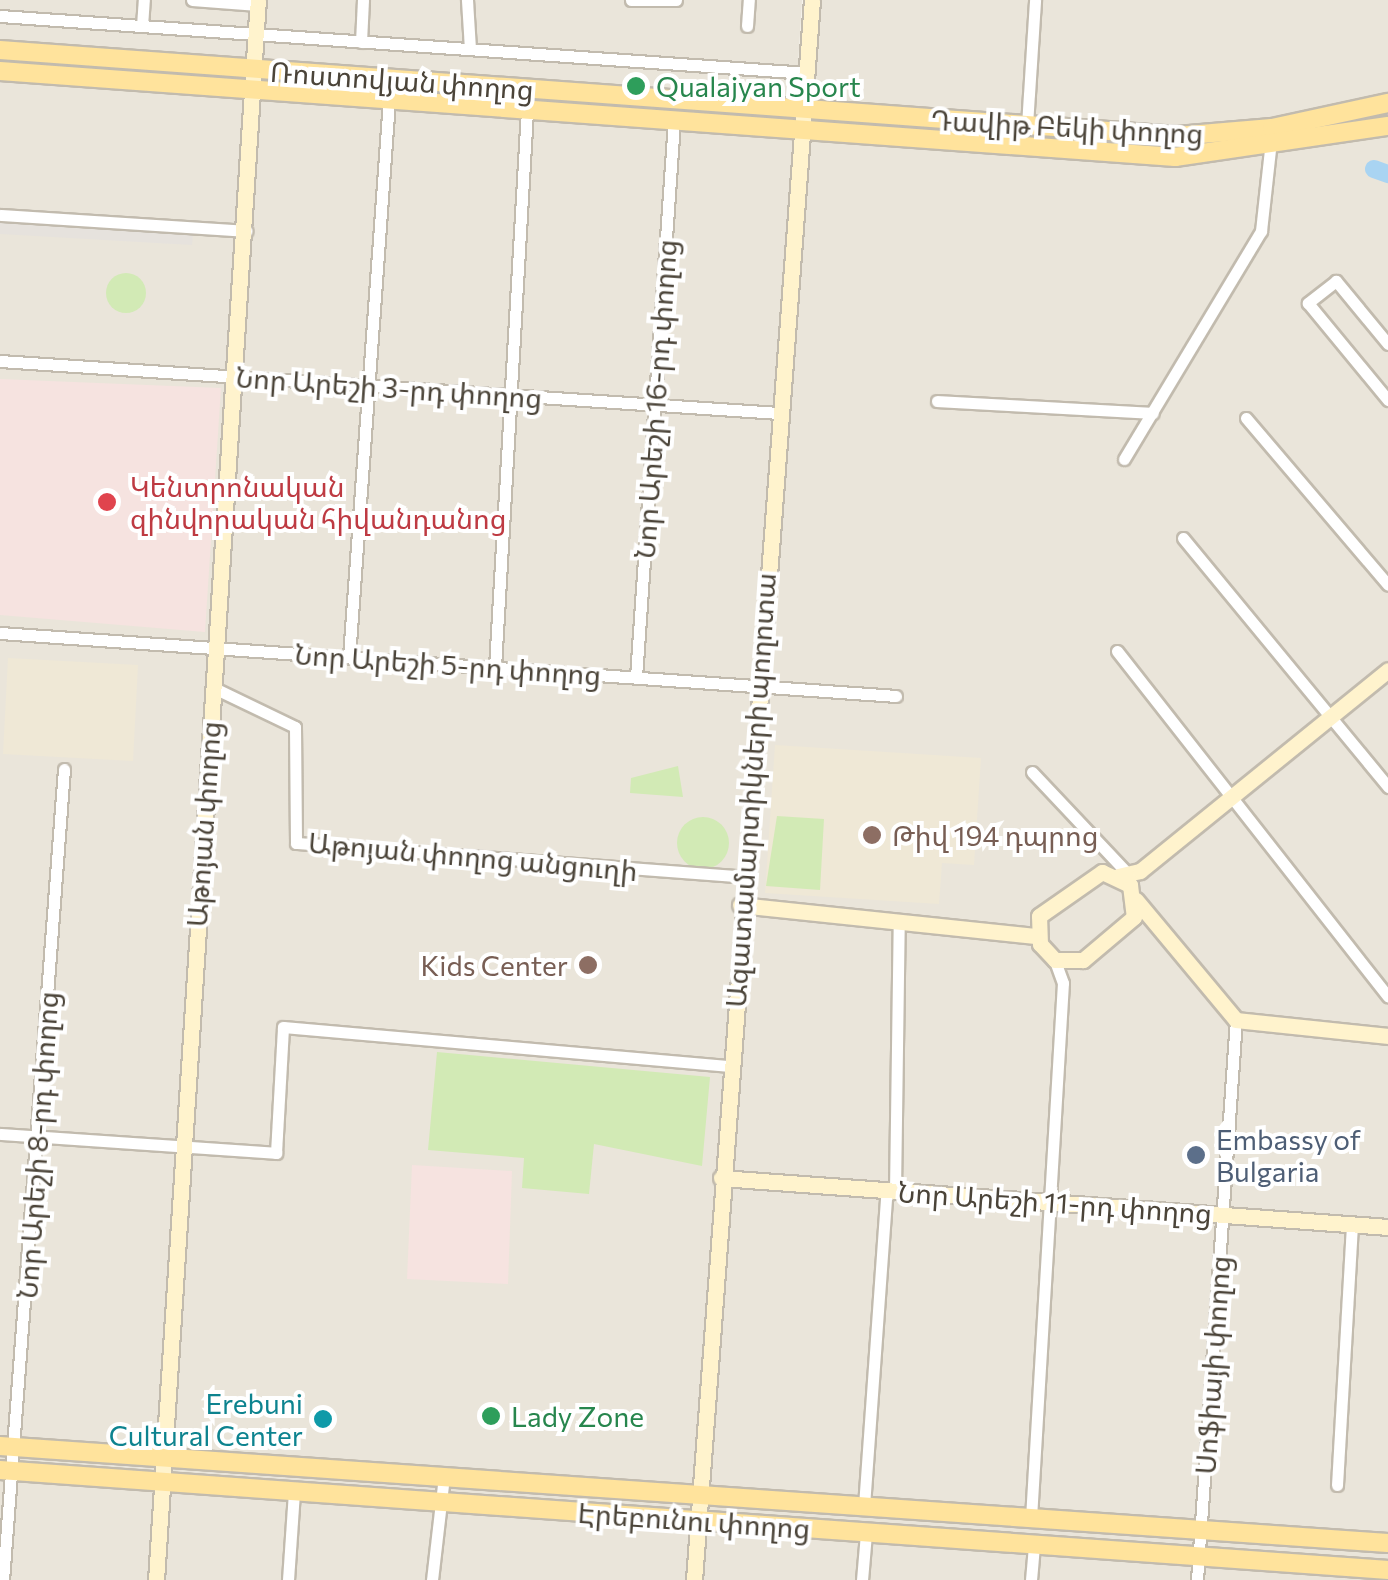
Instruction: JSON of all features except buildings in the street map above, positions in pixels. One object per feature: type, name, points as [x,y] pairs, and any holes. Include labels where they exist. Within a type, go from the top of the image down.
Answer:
[{"type":"main road","name":"Ռոստովյան փողոց","points":[[0,50],[804,108]]},
{"type":"main road","name":"Ռոստովյան փողոց","points":[[0,71],[802,128]]},
{"type":"main road","name":"Դավիթ Բեկի փողոց","points":[[804,108],[1027,125],[1226,134],[1388,103]]},
{"type":"main road","name":"Դավիթ Բեկի փողոց","points":[[802,128],[1175,157],[1270,150],[1388,126]]},
{"type":"main road","name":"Էրեբունու փողոց","points":[[7,1446],[1388,1543]]},
{"type":"main road","name":"Էրեբունու փողոց","points":[[6,1471],[1199,1556],[1378,1573]]},
{"type":"street","points":[[142,26],[144,0]]},
{"type":"street","points":[[192,0],[258,3]]},
{"type":"street","points":[[360,42],[364,0]]},
{"type":"street","points":[[467,0],[470,50]]},
{"type":"street","points":[[632,0],[675,3]]},
{"type":"street","points":[[746,26],[749,0]]},
{"type":"street","name":"Ազատամարտիկների պողոտա","points":[[694,1580],[740,876],[812,0]]},
{"type":"street","points":[[1027,125],[1035,0]]},
{"type":"street","name":"Աթոյան փողոց","points":[[156,1580],[258,3]]},
{"type":"street","points":[[0,16],[807,74]]},
{"type":"street","points":[[348,657],[389,100]]},
{"type":"street","points":[[496,668],[528,110]]},
{"type":"street","name":"Նոր Արեշի 16-րդ փողոց","points":[[636,677],[674,120]]},
{"type":"street","points":[[1124,459],[1260,232],[1270,150]]},
{"type":"street","points":[[0,215],[246,231]]},
{"type":"street","points":[[1388,344],[1336,281],[1308,303],[1388,400]]},
{"type":"street","name":"Նոր Արեշի 3-րդ փողոց","points":[[0,360],[778,413]]},
{"type":"street","points":[[937,400],[1153,413]]},
{"type":"street","points":[[1246,418],[1388,585]]},
{"type":"street","points":[[1183,538],[1388,787]]},
{"type":"street","name":"Նոր Արեշի 5-րդ փողոց","points":[[0,633],[896,696]]},
{"type":"street","points":[[1116,651],[1228,799],[1388,996]]},
{"type":"street","points":[[1131,882],[1388,670]]},
{"type":"street","name":"Աթոյան փողոց անցուղի","points":[[212,687],[296,728],[296,843],[740,876]]},
{"type":"street","name":"Նոր Արեշի 8-րդ փողոց","points":[[4,1580],[7,1446],[38,1137],[64,769]]},
{"type":"street","points":[[1032,772],[1131,882],[1151,920],[1236,1020],[1388,1036]]},
{"type":"street","points":[[1018,928],[1092,873],[1131,882]]},
{"type":"street","points":[[1131,882],[1132,920]]},
{"type":"street","points":[[740,905],[1018,928],[1037,936],[1054,958],[1064,983],[1031,1518]]},
{"type":"street","points":[[1037,936],[1039,916]]},
{"type":"street","points":[[864,1506],[884,1224],[896,1191],[900,920]]},
{"type":"street","points":[[1064,983],[1078,962],[1132,920],[1151,920]]},
{"type":"street","points":[[1054,958],[1078,962]]},
{"type":"street","name":"Սոֆիայի փողոց","points":[[1199,1556],[1236,1020]]},
{"type":"street","points":[[0,1134],[276,1153],[284,1026],[730,1066]]},
{"type":"street","name":"Նոր Արեշի 11-րդ փողոց","points":[[721,1178],[1388,1227]]},
{"type":"street","points":[[1337,1485],[1352,1224]]},
{"type":"street","points":[[432,1580],[444,1477]]},
{"type":"street","points":[[288,1580],[294,1491]]},
{"type":"street","points":[[862,1580],[866,1532]]},
{"type":"street","points":[[1031,1580],[1034,1544]]},
{"type":"street","points":[[1197,1580],[1199,1556]]},
{"type":"shaded area","points":[[0,0],[802,0],[795,115],[0,59]]},
{"type":"shaded area","points":[[821,0],[1388,0],[1388,106],[1194,128],[814,101]]},
{"type":"shaded area","points":[[0,66],[1176,149],[1388,116],[1388,1580],[0,1580]]},
{"type":"shaded area","points":[[0,222],[193,234],[192,245],[0,234]]},
{"type":"shaded area","name":"Կենտրոնական զինվորական հիվանդանոց","points":[[0,379],[221,388],[205,632],[0,615]]},
{"type":"shaded area","points":[[8,658],[138,665],[133,761],[3,754]]},
{"type":"shaded area","name":"Թիվ 194 դպրոց","points":[[775,745],[981,758],[974,865],[942,863],[939,904],[765,893]]},
{"type":"shaded area","points":[[412,1165],[512,1171],[508,1284],[407,1279]]},
{"type":"green space","points":[[126,273],[140,279],[146,293],[140,307],[126,313],[112,307],[106,293],[112,279]]},
{"type":"green space","points":[[678,766],[683,797],[630,793],[631,778]]},
{"type":"green space","points":[[777,816],[824,819],[820,890],[766,886]]},
{"type":"green space","points":[[703,817],[722,824],[729,843],[722,862],[703,869],[684,862],[677,843],[684,824]]},
{"type":"green space","points":[[437,1052],[710,1077],[702,1166],[594,1144],[589,1194],[522,1188],[524,1158],[428,1150]]},
{"type":"waterway","points":[[1374,169],[1388,174]]},
{"type":"place","name":"Qualajyan Sport","points":[[636,86]]},
{"type":"place","name":"Կենտրոնական զինվորական հիվանդանոց","points":[[107,502]]},
{"type":"place","name":"Թիվ 194 դպրոց","points":[[872,835]]},
{"type":"place","name":"Kids Center","points":[[588,965]]},
{"type":"place","name":"Embassy of Bulgaria","points":[[1196,1155]]},
{"type":"place","name":"Lady Zone","points":[[491,1416]]},
{"type":"place","name":"Erebuni Cultural Center","points":[[323,1419]]}]
